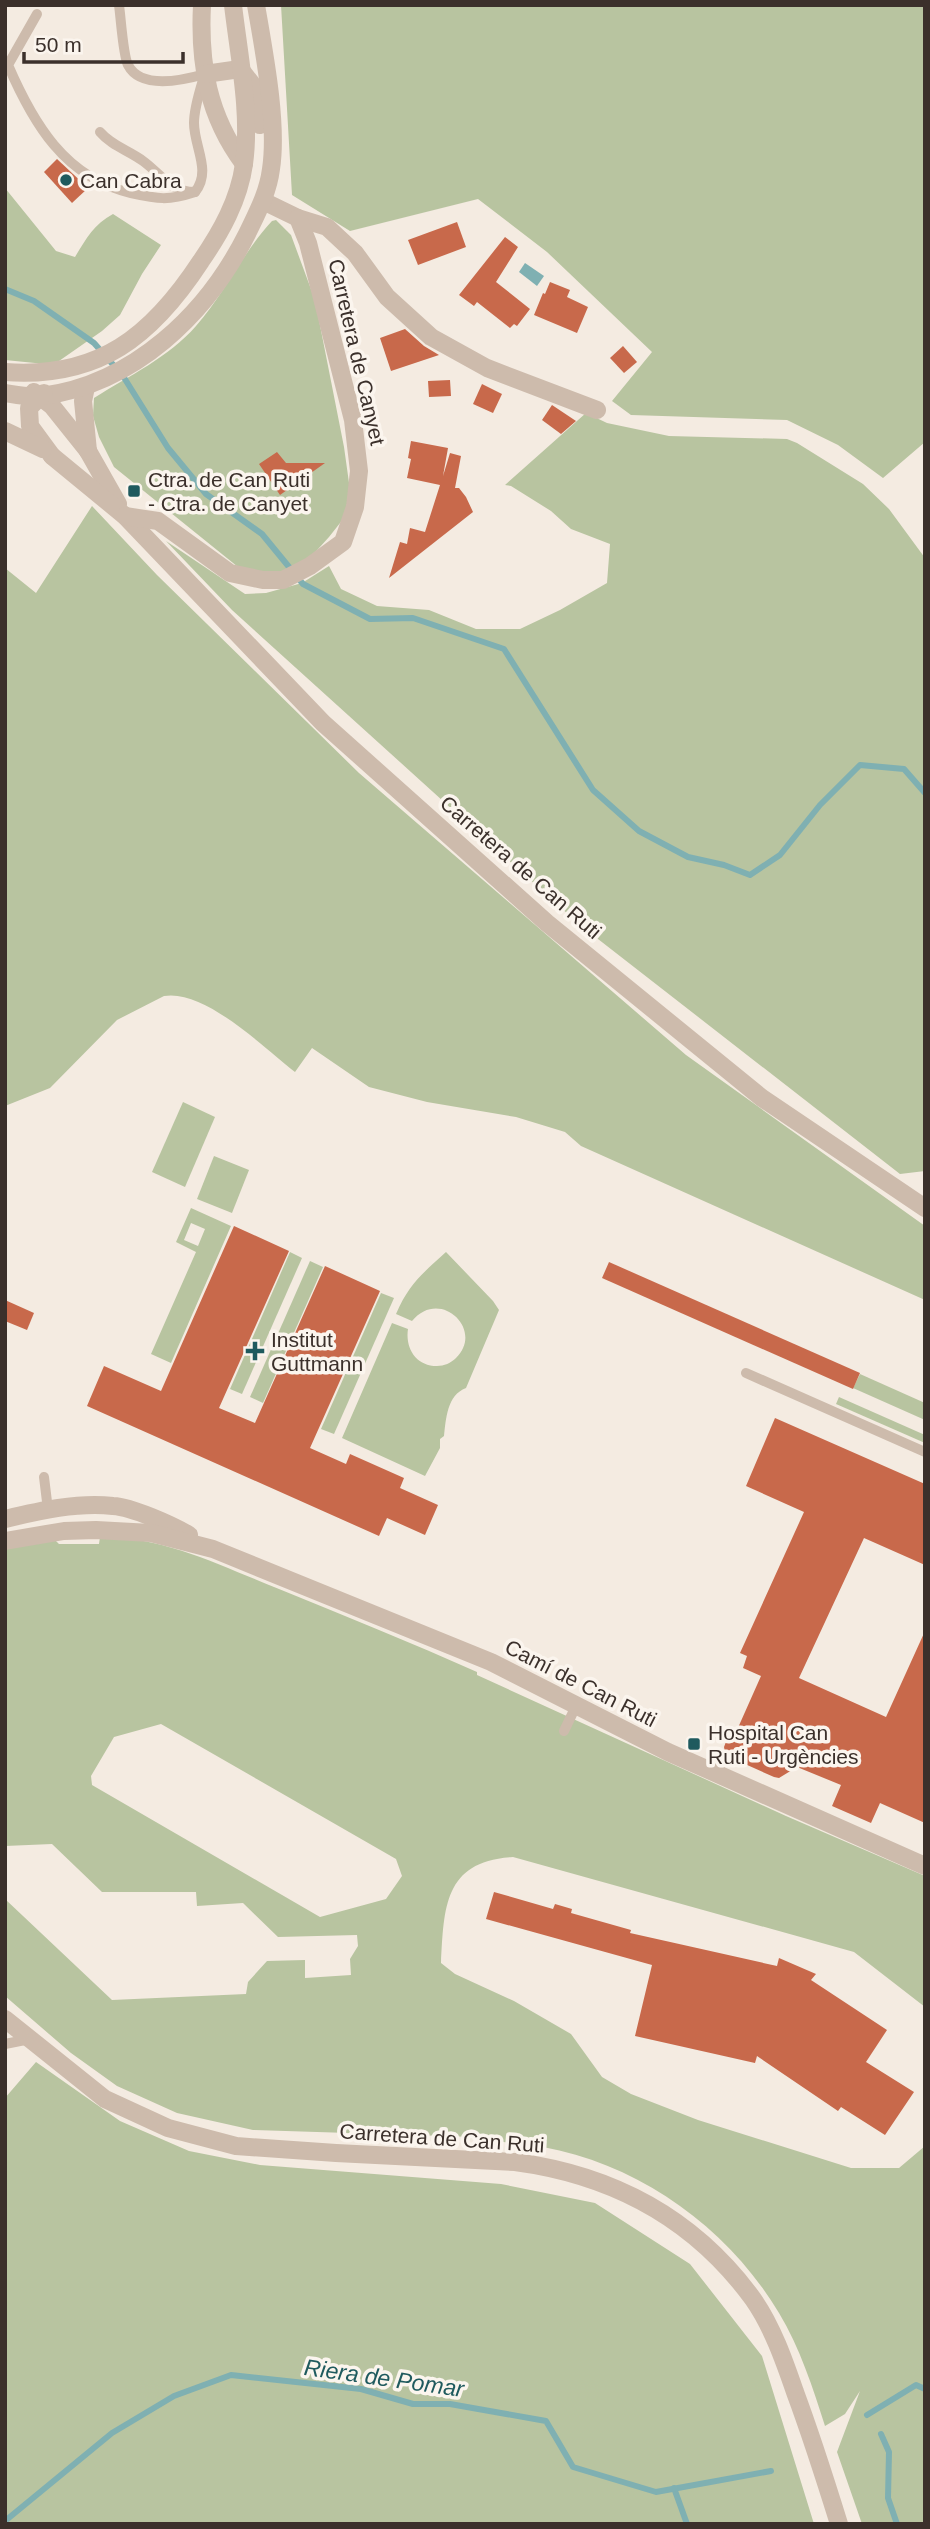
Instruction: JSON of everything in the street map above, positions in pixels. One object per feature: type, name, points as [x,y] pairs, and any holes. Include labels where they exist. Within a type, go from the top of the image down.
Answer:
[{"type":"street","points":[[202,5],[201,35],[205,74],[216,119],[229,144],[244,164]]},
{"type":"street","points":[[160,332],[174,314],[187,283],[232,208],[244,164],[246,136],[233,5]]},
{"type":"street","points":[[240,69],[249,47],[246,5]]},
{"type":"street","points":[[52,456],[30,426],[29,408],[41,396],[79,378],[122,369],[160,332],[210,295],[239,249],[263,201],[271,169],[272,125],[265,55],[256,5]]},
{"type":"street","points":[[205,74],[240,69]]},
{"type":"street","points":[[240,69],[255,88],[262,151],[263,201]]},
{"type":"street","points":[[263,201],[298,218],[327,226],[355,253],[387,297],[431,337],[487,368],[597,410]]},
{"type":"street","name":"Carretera de Canyet","points":[[125,516],[158,521],[230,573],[263,580],[283,580],[310,566],[343,542],[355,507],[359,471],[353,420],[308,243],[298,218]]},
{"type":"street","points":[[5,372],[79,378]]},
{"type":"street","points":[[79,378],[88,452]]},
{"type":"street","points":[[5,383],[24,384],[41,396]]},
{"type":"street","points":[[5,393],[41,396]]},
{"type":"street","name":"Carretera de Can Ruti","points":[[41,396],[88,452],[125,516]]},
{"type":"street","points":[[5,430],[52,456]]},
{"type":"street","name":"Carretera de Can Ruti","points":[[52,456],[125,516],[323,723],[547,923],[762,1098],[925,1208]]},
{"type":"street","name":"Camí de Can Ruti","points":[[5,1519],[56,1508],[115,1506],[175,1527],[213,1549]]},
{"type":"street","name":"Camí de Can Ruti","points":[[48,1510],[63,1519],[110,1523],[124,1531]]},
{"type":"street","name":"Camí de Can Ruti","points":[[5,1532],[38,1521],[48,1510]]},
{"type":"street","name":"Camí de Can Ruti","points":[[5,1541],[64,1531],[124,1531],[151,1533],[213,1549],[491,1662],[668,1752],[925,1867]]},
{"type":"street","name":"Carretera de Can Ruti","points":[[5,2019],[105,2099],[179,2131],[236,2146],[541,2165],[626,2192],[656,2207],[712,2251],[754,2300],[784,2361],[839,2524]]},
{"type":"lane","points":[[37,14],[8,65],[36,122],[56,147],[83,174],[116,189],[173,199],[195,192],[202,183],[202,163],[194,124],[205,74],[167,82],[139,77],[128,65],[119,5]]},
{"type":"lane","points":[[100,132],[108,142],[143,161],[169,185],[184,192],[195,192]]},
{"type":"lane","points":[[746,1373],[925,1451]]},
{"type":"lane","points":[[44,1477],[48,1510]]},
{"type":"lane","points":[[564,1731],[577,1704]]},
{"type":"lane","points":[[5,2044],[30,2039]]},
{"type":"green space","points":[[281,5],[925,5],[925,442],[883,478],[838,445],[787,420],[631,415],[612,401],[652,352],[547,252],[478,199],[350,231],[292,195]]},
{"type":"green space","points":[[5,188],[56,251],[75,257],[96,227],[113,214],[161,245],[120,315],[59,361],[45,364],[5,360]]},
{"type":"green space","points":[[276,220],[291,235],[315,300],[350,490],[344,518],[329,537],[309,559],[277,578],[243,571],[114,467],[99,437],[93,416],[94,398],[161,357],[196,326],[262,233]]},
{"type":"green space","points":[[586,413],[607,423],[669,436],[787,439],[797,443],[863,484],[889,509],[925,558],[925,1171],[900,1174],[580,925],[232,610],[166,541],[245,594],[266,593],[302,583],[329,566],[341,589],[377,606],[429,610],[476,629],[520,629],[607,583],[610,544],[571,529],[551,511],[505,485]]},
{"type":"green space","points":[[92,506],[157,575],[359,773],[686,1055],[925,1226],[925,1300],[581,1146],[565,1132],[516,1117],[427,1102],[369,1087],[312,1048],[295,1072],[233,1022],[197,1002],[180,996],[164,996],[117,1020],[50,1088],[5,1106],[5,568],[36,593]]},
{"type":"green space","points":[[183,1102],[215,1117],[185,1187],[152,1172]]},
{"type":"green space","points":[[214,1156],[249,1170],[232,1213],[197,1199]]},
{"type":"green space","points":[[191,1208],[231,1226],[171,1363],[151,1354],[196,1252],[176,1242]],"holes":[[[191,1223],[205,1229],[198,1246],[184,1240]]]},
{"type":"green space","points":[[290,1252],[302,1258],[242,1394],[230,1389]]},
{"type":"green space","points":[[446,1252],[499,1310],[466,1388],[451,1402],[440,1448],[425,1476],[342,1438],[392,1323],[408,1329],[410,1349],[423,1363],[440,1366],[450,1363],[464,1347],[462,1325],[446,1310],[435,1308],[423,1312],[412,1321],[396,1314],[411,1287]]},
{"type":"green space","points":[[310,1261],[323,1267],[263,1403],[250,1397]]},
{"type":"green space","points":[[381,1293],[394,1298],[334,1434],[321,1429]]},
{"type":"green space","points":[[860,1374],[925,1403],[925,1420],[853,1388]]},
{"type":"green space","points":[[839,1397],[925,1435],[925,1443],[836,1404]]},
{"type":"green space","points":[[100,1537],[146,1541],[213,1562],[477,1672],[477,1675],[786,1816],[925,1876],[925,2007],[854,1952],[513,1857],[490,1860],[473,1867],[452,1890],[444,1923],[441,1963],[455,1974],[514,2001],[571,2034],[602,2077],[631,2094],[698,2120],[851,2168],[899,2168],[925,2146],[925,2524],[862,2524],[837,2452],[860,2391],[845,2414],[825,2426],[793,2340],[758,2282],[708,2228],[647,2185],[579,2156],[535,2146],[474,2139],[475,2137],[253,2130],[177,2113],[117,2086],[71,2053],[5,1996],[5,1899],[112,2000],[246,1994],[248,1982],[267,1961],[305,1960],[305,1978],[351,1975],[350,1959],[358,1946],[357,1935],[278,1937],[243,1903],[197,1906],[196,1892],[102,1892],[52,1844],[5,1846],[5,1546],[53,1538],[59,1544],[99,1544]],"holes":[[[161,1724],[396,1859],[402,1876],[386,1899],[320,1917],[92,1785],[91,1776],[114,1737]]]},
{"type":"green space","points":[[36,2062],[120,2121],[189,2151],[260,2165],[501,2184],[595,2203],[690,2264],[762,2356],[814,2524],[5,2524],[5,2098]]},
{"type":"water","points":[[525,263],[544,276],[537,286],[519,272]]},
{"type":"building","name":"Can Cabra","points":[[57,159],[88,188],[72,203],[44,172]]},
{"type":"building","points":[[457,222],[466,247],[418,265],[408,240]]},
{"type":"building","points":[[505,237],[518,247],[496,282],[530,309],[517,326],[514,324],[510,328],[477,302],[474,306],[459,295]]},
{"type":"building","points":[[550,282],[570,290],[567,297],[588,307],[577,333],[534,315]]},
{"type":"building","points":[[405,329],[439,355],[391,371],[380,338]]},
{"type":"building","points":[[623,346],[637,362],[624,373],[610,358]]},
{"type":"building","points":[[450,380],[451,396],[429,397],[428,381]]},
{"type":"building","points":[[482,384],[502,394],[493,413],[473,404]]},
{"type":"building","points":[[552,405],[576,421],[561,434],[542,420]]},
{"type":"building","points":[[411,441],[448,448],[443,476],[450,453],[461,456],[455,488],[459,488],[466,497],[473,512],[389,578],[400,542],[407,544],[410,528],[425,532],[440,485],[407,478]]},
{"type":"building","points":[[277,452],[286,463],[325,463],[280,495],[259,464]]},
{"type":"building","points":[[234,1226],[289,1251],[219,1408],[255,1423],[325,1266],[380,1291],[310,1448],[346,1464],[350,1454],[404,1478],[400,1488],[438,1505],[425,1535],[387,1518],[379,1536],[87,1406],[104,1366],[161,1391]]},
{"type":"building","points":[[609,1262],[860,1373],[853,1389],[602,1278]]},
{"type":"building","points":[[5,1300],[34,1313],[27,1330],[5,1321]]},
{"type":"building","points":[[775,1418],[925,1484],[925,1565],[864,1538],[799,1678],[886,1717],[925,1631],[925,1823],[880,1803],[871,1823],[832,1806],[841,1785],[797,1767],[779,1778],[774,1777],[727,1756],[725,1752],[729,1734],[737,1730],[761,1676],[743,1668],[747,1656],[740,1653],[804,1512],[746,1486]]},
{"type":"building","points":[[494,1892],[553,1909],[555,1904],[572,1909],[571,1913],[631,1930],[630,1933],[777,1966],[779,1958],[816,1974],[811,1980],[887,2030],[866,2062],[914,2092],[885,2135],[841,2107],[838,2111],[757,2056],[755,2063],[635,2036],[652,1965],[486,1919]]},
{"type":"waterway","points":[[5,289],[34,301],[94,343],[123,376],[168,448],[206,494],[262,534],[303,584],[370,619],[413,618],[504,649],[593,790],[639,831],[688,857],[724,865],[750,875],[780,855],[820,805],[860,765],[904,769],[925,793]]},
{"type":"waterway","name":"Riera de Pomar","points":[[5,2521],[112,2433],[174,2396],[231,2375],[361,2389],[413,2404],[450,2404],[546,2421],[573,2467],[656,2492],[771,2471]]},
{"type":"waterway","points":[[867,2415],[916,2385],[925,2389]]},
{"type":"waterway","points":[[881,2434],[889,2452],[888,2498],[897,2524]]},
{"type":"waterway","points":[[674,2488],[687,2524]]},
{"type":"place","name":"Can Cabra","points":[[66,180]]},
{"type":"place","name":"Ctra. de Can Ruti - Ctra. de Canyet","points":[[134,491]]},
{"type":"place","name":"Institut Guttmann","points":[[255,1351]]},
{"type":"place","name":"Hospital Can Ruti - Urgències","points":[[694,1744]]}]
